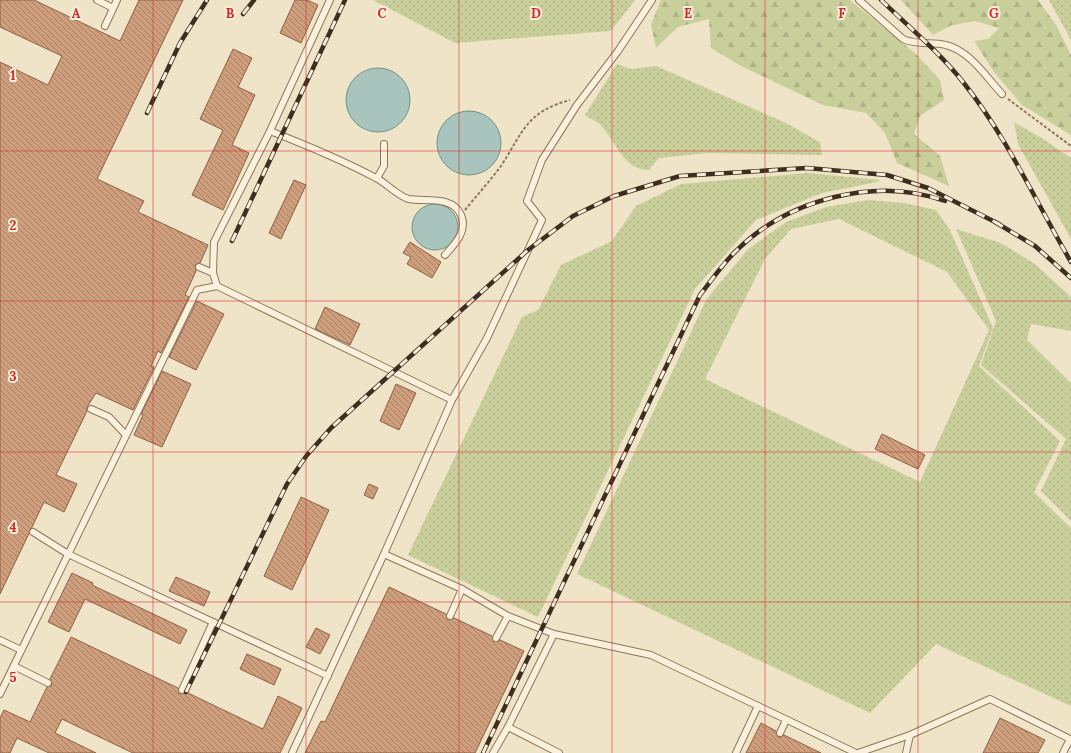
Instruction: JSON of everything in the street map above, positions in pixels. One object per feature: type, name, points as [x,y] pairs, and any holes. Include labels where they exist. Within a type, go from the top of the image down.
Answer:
[{"type":"lane","points":[[97,0],[113,8]]},
{"type":"lane","points":[[105,26],[117,0]]},
{"type":"lane","points":[[217,286],[213,273],[214,242],[270,131],[330,0]]},
{"type":"lane","points":[[292,753],[384,554],[452,400],[487,338],[542,220],[527,202],[542,160],[577,105],[618,51],[652,0]]},
{"type":"lane","points":[[859,0],[904,39],[912,43],[946,45],[957,49],[971,60],[1002,94]]},
{"type":"lane","points":[[270,131],[377,178],[408,199],[430,199],[446,202],[454,207],[461,215],[463,228],[458,241],[445,255]]},
{"type":"lane","points":[[377,178],[384,166],[384,144]]},
{"type":"lane","points":[[199,267],[213,273]]},
{"type":"lane","points":[[0,694],[197,290],[217,286],[452,400]]},
{"type":"lane","points":[[91,409],[109,417],[126,435]]},
{"type":"lane","points":[[33,532],[68,554],[328,676]]},
{"type":"lane","points":[[384,554],[462,589],[508,616],[554,634],[651,655],[857,753],[910,735],[990,699],[1070,739],[1063,753]]},
{"type":"lane","points":[[450,616],[462,589]]},
{"type":"lane","points":[[496,638],[508,616]]},
{"type":"lane","points":[[182,690],[213,622]]},
{"type":"lane","points":[[493,753],[508,727],[554,634]]},
{"type":"lane","points":[[0,640],[21,650]]},
{"type":"lane","points":[[14,666],[48,683]]},
{"type":"lane","points":[[736,753],[758,706]]},
{"type":"lane","points":[[780,732],[786,720]]},
{"type":"lane","points":[[508,727],[559,753]]},
{"type":"lane","points":[[906,753],[910,735]]},
{"type":"path","points":[[1002,94],[1027,115],[1071,146]]},
{"type":"path","points":[[461,215],[501,166],[516,139],[536,116],[551,107],[577,98]]},
{"type":"green space","points":[[373,0],[635,0],[611,31],[455,43]]},
{"type":"green space","points":[[661,0],[850,0],[916,54],[940,80],[944,100],[920,116],[914,134],[940,156],[949,186],[897,163],[885,133],[866,113],[823,105],[741,66],[711,48],[709,19],[678,27],[656,48],[651,25]]},
{"type":"green space","points":[[901,0],[1038,0],[1056,25],[1071,55],[1071,135],[1022,105],[994,72],[974,41],[988,39],[999,28],[975,21],[952,25],[933,35]]},
{"type":"green space","points":[[1049,0],[1071,0],[1071,40]]},
{"type":"green space","points":[[617,64],[631,69],[656,66],[784,122],[820,142],[822,155],[707,153],[659,158],[649,170],[640,169],[633,166],[622,155],[601,126],[585,115]]},
{"type":"green space","points":[[1014,122],[1040,137],[1071,158],[1071,239],[1018,144]]},
{"type":"green space","points":[[808,173],[880,180],[877,182],[822,193],[756,220],[695,289],[538,617],[408,555],[522,317],[538,310],[561,265],[612,241],[636,206],[681,184]]},
{"type":"green space","points":[[868,200],[904,203],[936,210],[950,230],[993,328],[979,366],[1060,441],[1034,492],[1071,528],[1071,706],[936,644],[870,713],[577,574],[706,300],[748,249],[786,222],[826,207]],"holes":[[[839,219],[947,272],[989,330],[920,482],[705,379],[765,259],[791,229]]]},
{"type":"green space","points":[[956,229],[1001,243],[1035,264],[1071,297],[1071,331],[1031,324],[1027,340],[1071,383],[1071,521],[1041,491],[1066,439],[981,365],[996,321]]},
{"type":"water","points":[[372,68],[384,68],[401,77],[408,88],[410,100],[408,112],[401,123],[384,132],[372,132],[360,127],[351,118],[346,106],[346,94],[351,82],[360,73]]},
{"type":"water","points":[[463,111],[475,111],[492,120],[499,131],[501,143],[499,155],[492,166],[475,175],[463,175],[451,170],[442,161],[437,149],[437,137],[442,125],[451,116]]},
{"type":"water","points":[[435,204],[448,208],[454,214],[458,227],[454,240],[448,246],[435,250],[422,246],[416,240],[412,227],[416,214],[422,208]]},
{"type":"building","points":[[0,0],[34,0],[120,41],[139,0],[183,0],[97,179],[144,201],[138,212],[208,245],[200,263],[195,265],[196,271],[185,295],[189,297],[161,353],[158,351],[151,366],[154,367],[133,410],[96,393],[87,407],[87,411],[56,475],[77,484],[64,512],[44,502],[0,594],[0,62],[48,85],[62,56],[0,27]]},
{"type":"building","points":[[295,0],[307,0],[318,5],[301,43],[280,33]]},
{"type":"building","points":[[233,49],[252,58],[238,87],[255,95],[232,145],[249,153],[223,210],[192,195],[223,130],[200,119]]},
{"type":"building","points":[[294,180],[306,185],[281,239],[269,233]]},
{"type":"building","points":[[410,242],[441,262],[432,278],[407,264],[411,257],[403,253]]},
{"type":"building","points":[[197,301],[224,314],[196,370],[169,357]]},
{"type":"building","points":[[325,307],[360,324],[350,345],[315,329]]},
{"type":"building","points":[[162,371],[191,384],[162,447],[134,435],[143,415],[141,414]]},
{"type":"building","points":[[396,384],[416,393],[399,430],[380,421]]},
{"type":"building","points":[[882,434],[925,455],[918,469],[875,449]]},
{"type":"building","points":[[369,484],[378,488],[373,499],[364,495]]},
{"type":"building","points":[[301,497],[329,510],[292,590],[264,576]]},
{"type":"building","points":[[72,573],[93,583],[92,585],[187,630],[180,644],[85,599],[69,632],[48,622]]},
{"type":"building","points":[[176,577],[210,592],[204,606],[169,591]]},
{"type":"building","points":[[389,587],[446,614],[448,620],[454,618],[492,636],[494,642],[500,640],[524,651],[475,753],[305,753],[321,721],[325,722]]},
{"type":"building","points":[[316,628],[330,635],[320,654],[306,647]]},
{"type":"building","points":[[71,637],[178,688],[180,694],[186,692],[263,729],[278,696],[302,708],[280,753],[133,753],[62,719],[55,733],[96,753],[49,753],[17,738],[10,753],[0,753],[0,718],[4,710],[30,722],[47,687],[52,685],[50,679]]},
{"type":"building","points":[[247,654],[281,669],[274,685],[240,669]]},
{"type":"building","points":[[1000,718],[1045,740],[1038,753],[983,753]]},
{"type":"building","points":[[761,723],[776,731],[778,737],[784,735],[821,753],[746,753]]},
{"type":"railway","points":[[147,113],[180,43],[207,0]]},
{"type":"railway","points":[[243,14],[254,0]]},
{"type":"railway","points":[[232,241],[345,0]]},
{"type":"railway","points":[[881,0],[944,60],[979,103],[1007,147],[1071,262]]},
{"type":"railway","points":[[186,692],[287,484],[307,455],[331,428],[528,250],[573,216],[614,196],[680,176],[807,168],[887,175],[928,188],[999,224]]},
{"type":"railway","points":[[483,753],[700,295],[722,266],[737,250],[758,232],[782,217],[807,205],[835,197],[863,192],[891,191],[918,194],[945,201]]},
{"type":"railway","points":[[995,222],[1035,246],[1071,278]]}]
